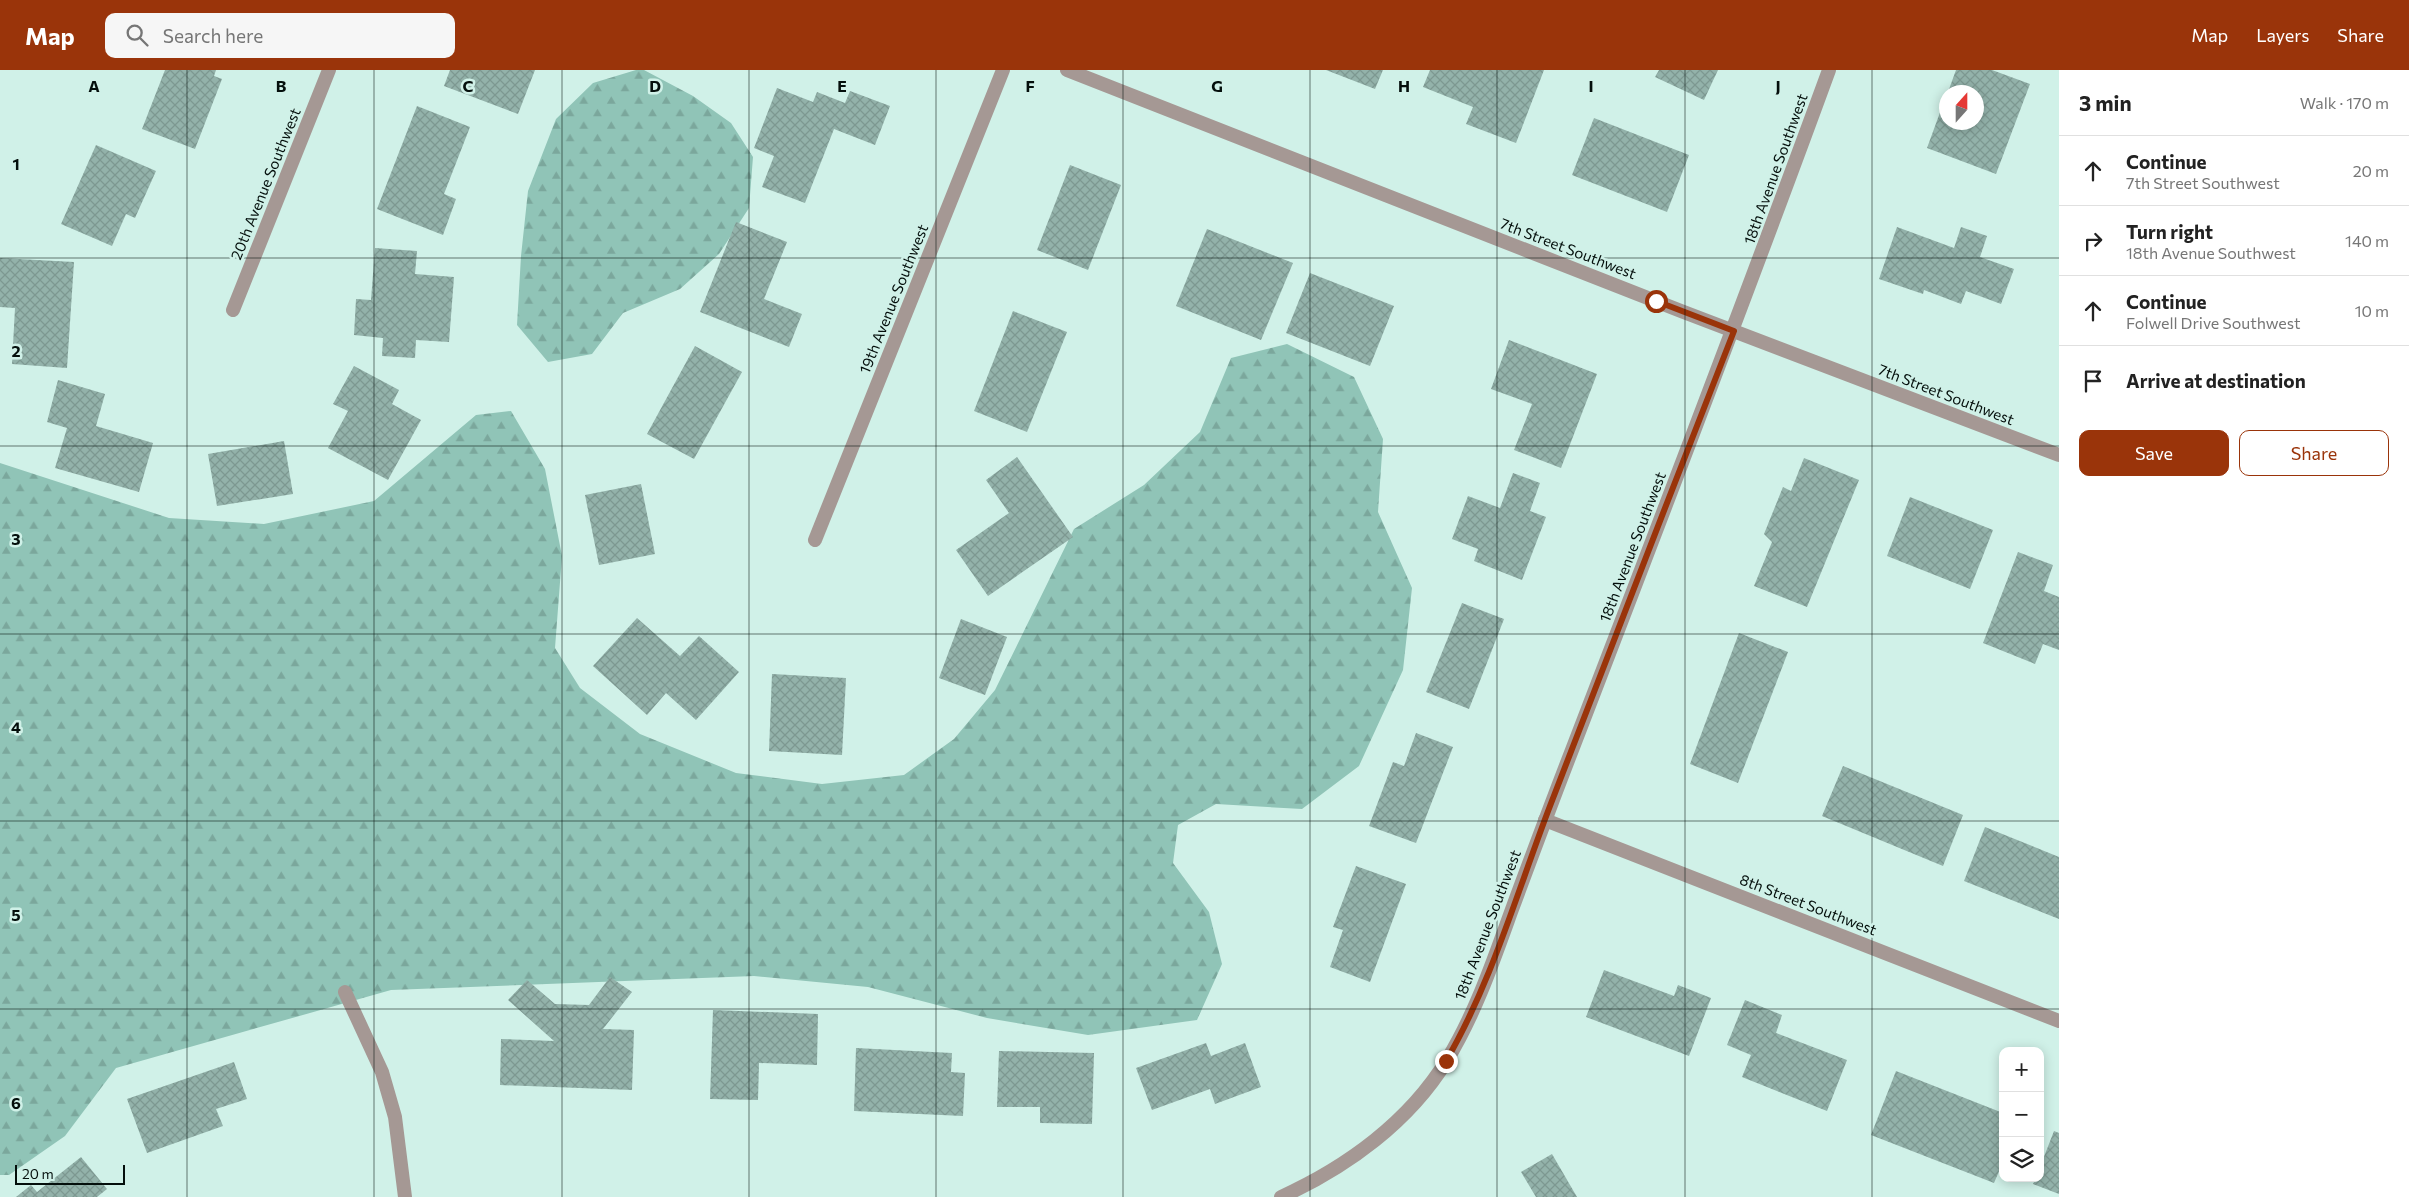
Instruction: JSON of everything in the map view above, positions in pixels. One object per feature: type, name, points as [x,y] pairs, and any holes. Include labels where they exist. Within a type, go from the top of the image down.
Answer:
[{"type":"street","name":"20th Avenue Southwest","points":[[232,310],[329,70]]},
{"type":"street","name":"19th Avenue Southwest","points":[[815,540],[1003,70]]},
{"type":"street","name":"7th Street Southwest","points":[[1067,70],[1734,331],[2059,455]]},
{"type":"street","name":"18th Avenue Southwest","points":[[1281,1197],[1332,1171],[1358,1153],[1398,1119],[1422,1095],[1462,1034],[1496,953],[1545,820],[1734,331],[1829,70]]},
{"type":"street","name":"8th Street Southwest","points":[[1545,820],[2059,1021]]},
{"type":"street","points":[[345,992],[382,1072],[394,1117],[405,1197]]},
{"type":"green space","points":[[636,70],[644,70],[693,96],[731,123],[753,157],[749,208],[719,254],[680,289],[623,313],[592,354],[548,362],[517,325],[521,256],[528,191],[556,119],[593,83]]},
{"type":"green space","points":[[1287,344],[1354,377],[1383,439],[1378,512],[1412,588],[1403,670],[1359,766],[1302,809],[1216,804],[1178,825],[1173,863],[1209,912],[1222,964],[1197,1020],[1088,1035],[987,1018],[868,987],[754,976],[391,990],[116,1068],[65,1136],[9,1175],[0,1175],[0,463],[169,518],[264,524],[374,501],[476,415],[511,411],[545,469],[562,556],[555,648],[580,688],[640,734],[736,773],[822,784],[904,775],[954,739],[995,690],[1074,529],[1144,485],[1200,432],[1231,358]]},
{"type":"building","points":[[165,70],[216,70],[214,76],[222,79],[195,149],[142,129]]},
{"type":"building","points":[[450,70],[535,70],[518,114],[444,86]]},
{"type":"building","points":[[1326,70],[1383,70],[1375,89]]},
{"type":"building","points":[[1430,70],[1544,70],[1516,143],[1466,124],[1473,107],[1423,87]]},
{"type":"building","points":[[1659,70],[1718,70],[1704,100],[1655,77]]},
{"type":"building","points":[[1956,70],[1992,70],[2030,84],[1996,174],[1927,148],[1939,115],[1939,130],[1984,130],[1984,85],[1951,85]]},
{"type":"building","points":[[777,88],[813,102],[817,92],[845,103],[850,91],[890,106],[875,145],[834,129],[805,203],[762,187],[774,156],[754,148]]},
{"type":"building","points":[[417,106],[470,127],[444,194],[456,199],[443,235],[377,209]]},
{"type":"building","points":[[1594,118],[1689,155],[1667,212],[1572,175]]},
{"type":"building","points":[[96,145],[156,171],[135,218],[126,214],[112,246],[61,224]]},
{"type":"building","points":[[1070,165],[1121,185],[1088,270],[1037,250]]},
{"type":"building","points":[[736,222],[787,242],[764,299],[802,314],[789,347],[700,312]]},
{"type":"building","points":[[1897,227],[1954,248],[1961,227],[1987,236],[1980,257],[2014,269],[2001,304],[1966,291],[1961,304],[1924,290],[1923,294],[1879,279]]},
{"type":"building","points":[[1207,229],[1293,263],[1261,340],[1176,306]]},
{"type":"building","points":[[375,248],[417,251],[415,274],[454,277],[449,342],[416,340],[415,358],[382,356],[383,338],[354,335],[356,299],[371,300]]},
{"type":"building","points":[[0,258],[74,262],[67,368],[12,364],[15,308],[0,307]]},
{"type":"building","points":[[1310,273],[1394,306],[1370,366],[1286,333]]},
{"type":"building","points":[[1013,311],[1067,332],[1027,432],[974,411]]},
{"type":"building","points":[[1509,340],[1597,374],[1561,468],[1514,450],[1532,404],[1491,389]]},
{"type":"building","points":[[695,346],[742,372],[694,459],[647,434]]},
{"type":"building","points":[[354,366],[399,390],[392,404],[421,420],[388,480],[328,448],[348,411],[333,404]]},
{"type":"building","points":[[58,380],[105,394],[96,426],[153,443],[139,492],[55,468],[67,428],[47,422]]},
{"type":"building","points":[[284,441],[293,494],[217,506],[208,454]]},
{"type":"building","points":[[1017,457],[1073,537],[988,596],[956,550],[1009,513],[986,480]]},
{"type":"building","points":[[1804,458],[1859,480],[1807,607],[1754,586],[1772,542],[1764,534],[1783,487],[1791,491]]},
{"type":"building","points":[[1513,473],[1540,483],[1530,511],[1546,517],[1522,580],[1474,561],[1478,549],[1452,539],[1468,496],[1500,508]]},
{"type":"building","points":[[641,484],[655,554],[599,565],[585,495]]},
{"type":"building","points":[[1910,497],[1993,530],[1970,589],[1887,556]]},
{"type":"building","points":[[2018,552],[2053,565],[2044,591],[2059,597],[2059,650],[2043,644],[2035,664],[1983,643]]},
{"type":"building","points":[[1462,603],[1504,619],[1469,709],[1426,692]]},
{"type":"building","points":[[637,618],[680,656],[699,636],[739,672],[696,720],[666,693],[647,715],[593,666]]},
{"type":"building","points":[[961,619],[1007,637],[985,695],[939,678]]},
{"type":"building","points":[[1739,633],[1788,652],[1738,783],[1690,764]]},
{"type":"building","points":[[772,674],[846,678],[842,755],[769,751]]},
{"type":"building","points":[[1416,733],[1453,747],[1416,843],[1369,826],[1393,762],[1404,766]]},
{"type":"building","points":[[1843,766],[1963,815],[1943,866],[1822,816]]},
{"type":"building","points":[[1985,827],[2059,857],[2059,919],[1964,881]]},
{"type":"building","points":[[1356,866],[1406,884],[1370,982],[1330,967],[1343,930],[1333,927]]},
{"type":"building","points":[[1604,970],[1674,996],[1678,985],[1711,998],[1689,1056],[1586,1017]]},
{"type":"building","points":[[610,977],[632,992],[603,1029],[634,1030],[632,1090],[500,1085],[501,1039],[554,1041],[508,1000],[527,980],[555,1004],[589,1005]]},
{"type":"building","points":[[1745,1000],[1782,1015],[1776,1033],[1847,1060],[1827,1111],[1742,1077],[1751,1055],[1727,1045]]},
{"type":"building","points":[[713,1010],[818,1014],[817,1065],[759,1063],[758,1100],[710,1099]]},
{"type":"building","points":[[1206,1043],[1211,1056],[1245,1043],[1261,1087],[1215,1104],[1210,1089],[1152,1110],[1136,1068]]},
{"type":"building","points":[[856,1048],[952,1053],[951,1072],[965,1073],[963,1116],[854,1111]]},
{"type":"building","points":[[999,1051],[1094,1053],[1092,1124],[1040,1123],[1040,1107],[997,1107]]},
{"type":"building","points":[[234,1062],[247,1099],[216,1109],[223,1126],[147,1153],[127,1099]]},
{"type":"building","points":[[1896,1071],[1999,1111],[1999,1171],[1994,1183],[1871,1135]]},
{"type":"building","points":[[2054,1131],[2059,1133],[2059,1194],[2033,1184],[2034,1182],[2044,1182],[2044,1157]]},
{"type":"building","points":[[1552,1154],[1577,1197],[1536,1197],[1521,1172]]},
{"type":"building","points":[[81,1157],[107,1189],[97,1197],[16,1197],[31,1185],[37,1192]]},
{"type":"route","points":[[1446,1061],[1462,1034],[1496,953],[1545,820],[1734,331],[1656,301]]}]
